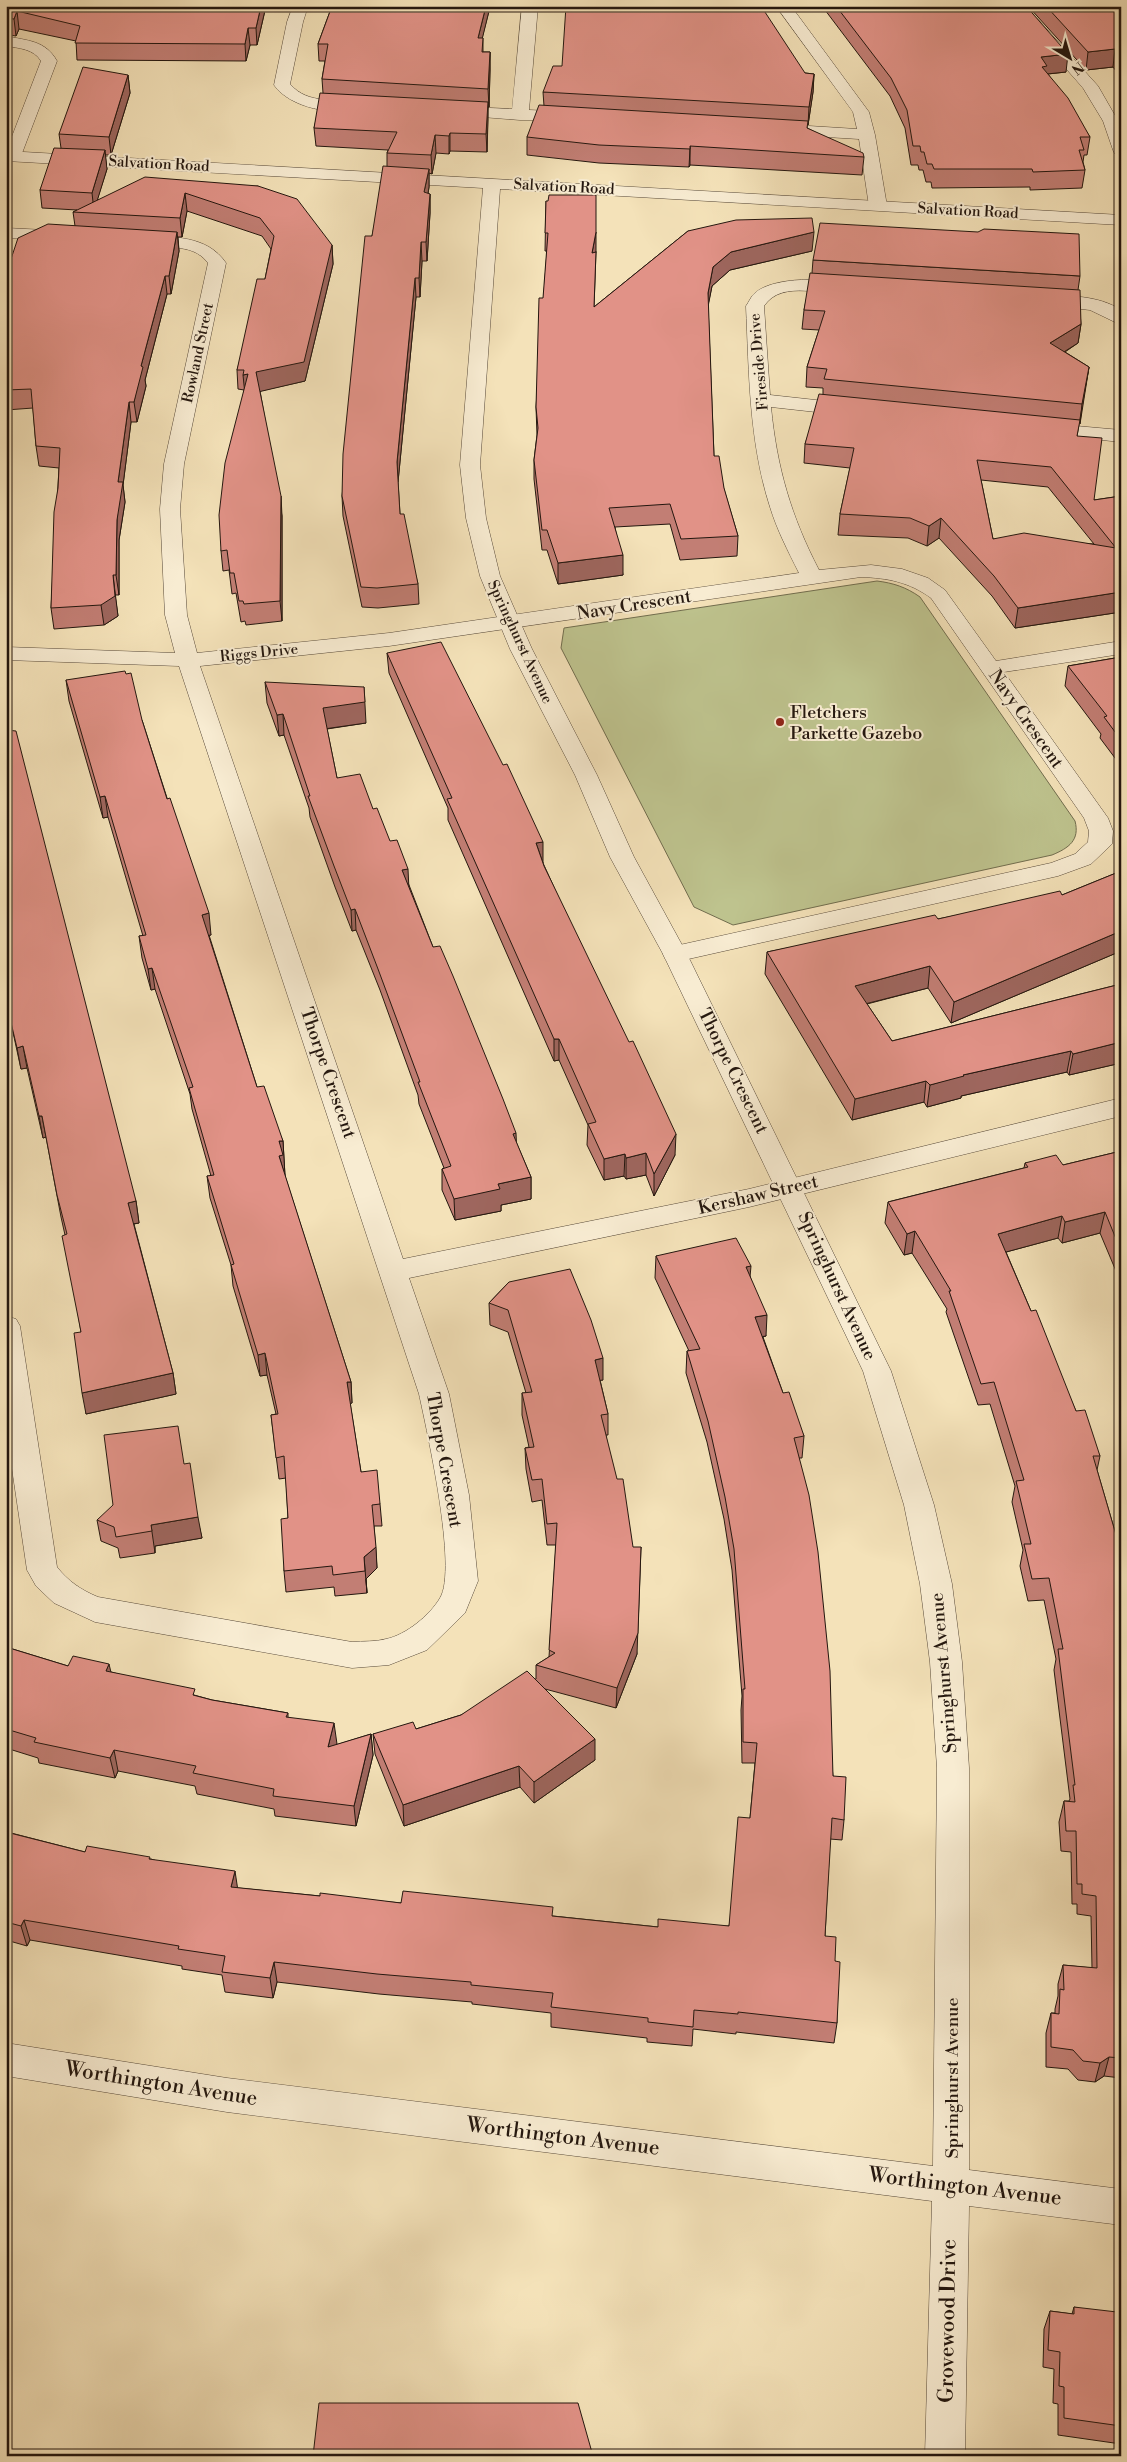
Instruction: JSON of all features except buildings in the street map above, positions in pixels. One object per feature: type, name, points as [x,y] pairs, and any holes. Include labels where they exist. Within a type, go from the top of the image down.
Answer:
[{"type":"street","points":[[301,6],[295,22],[282,86],[293,98],[310,103],[369,106]]},
{"type":"street","points":[[520,115],[530,6]]},
{"type":"street","points":[[782,6],[854,100],[865,122],[878,206]]},
{"type":"street","points":[[1018,6],[1090,86],[1111,121],[1121,150]]},
{"type":"street","points":[[6,41],[32,46],[44,52],[49,61],[10,156]]},
{"type":"street","points":[[437,110],[590,118]]},
{"type":"street","points":[[757,128],[867,135]]},
{"type":"street","name":"Salvation Road","points":[[10,156],[1121,220]]},
{"type":"street","name":"Springhurst Avenue","points":[[492,183],[470,465],[476,518],[490,576],[510,623],[586,775],[622,857],[675,954]]},
{"type":"street","points":[[6,232],[82,237]]},
{"type":"street","name":"Rowland Street","points":[[121,239],[195,246],[206,251],[217,262],[174,464],[170,509],[176,615],[187,659]]},
{"type":"street","name":"Fireside Drive","points":[[812,578],[787,526],[776,496],[766,448],[755,306],[757,301],[768,292],[792,286],[867,289]]},
{"type":"street","points":[[1026,298],[1090,304],[1105,309],[1121,320]]},
{"type":"street","points":[[762,400],[875,412]]},
{"type":"street","points":[[1019,427],[1121,436]]},
{"type":"street","name":"Navy Crescent","points":[[510,623],[861,571],[882,571],[923,583],[938,594],[1096,818],[1101,831],[1100,844],[1084,859],[1058,869],[675,954]]},
{"type":"street","name":"Riggs Drive","points":[[6,653],[142,660],[230,658],[510,623]]},
{"type":"street","points":[[990,668],[1121,647]]},
{"type":"street","name":"Thorpe Crescent","points":[[6,1326],[42,1570],[52,1585],[70,1600],[95,1609],[352,1655],[389,1652],[416,1641],[440,1620],[454,1604],[462,1581],[454,1495],[434,1394],[187,659]]},
{"type":"street","name":"Thorpe Crescent","points":[[675,954],[791,1188]]},
{"type":"street","name":"Kershaw Street","points":[[393,1271],[791,1188],[1121,1107]]},
{"type":"street","name":"Springhurst Avenue","points":[[791,1188],[877,1371],[895,1422],[919,1505],[936,1584],[946,1662],[953,1768],[951,2185]]},
{"type":"street","name":"Worthington Avenue","points":[[6,2059],[227,2095],[1121,2206]]},
{"type":"street","name":"Grovewood Drive","points":[[945,2456],[951,2185]]},
{"type":"green space","points":[[877,581],[899,586],[920,597],[1075,821],[1076,833],[1072,842],[1052,855],[733,925],[694,907],[561,648],[564,628]]},
{"type":"place","name":"Fletchers Parkette Gazebo","points":[[780,722]]}]
